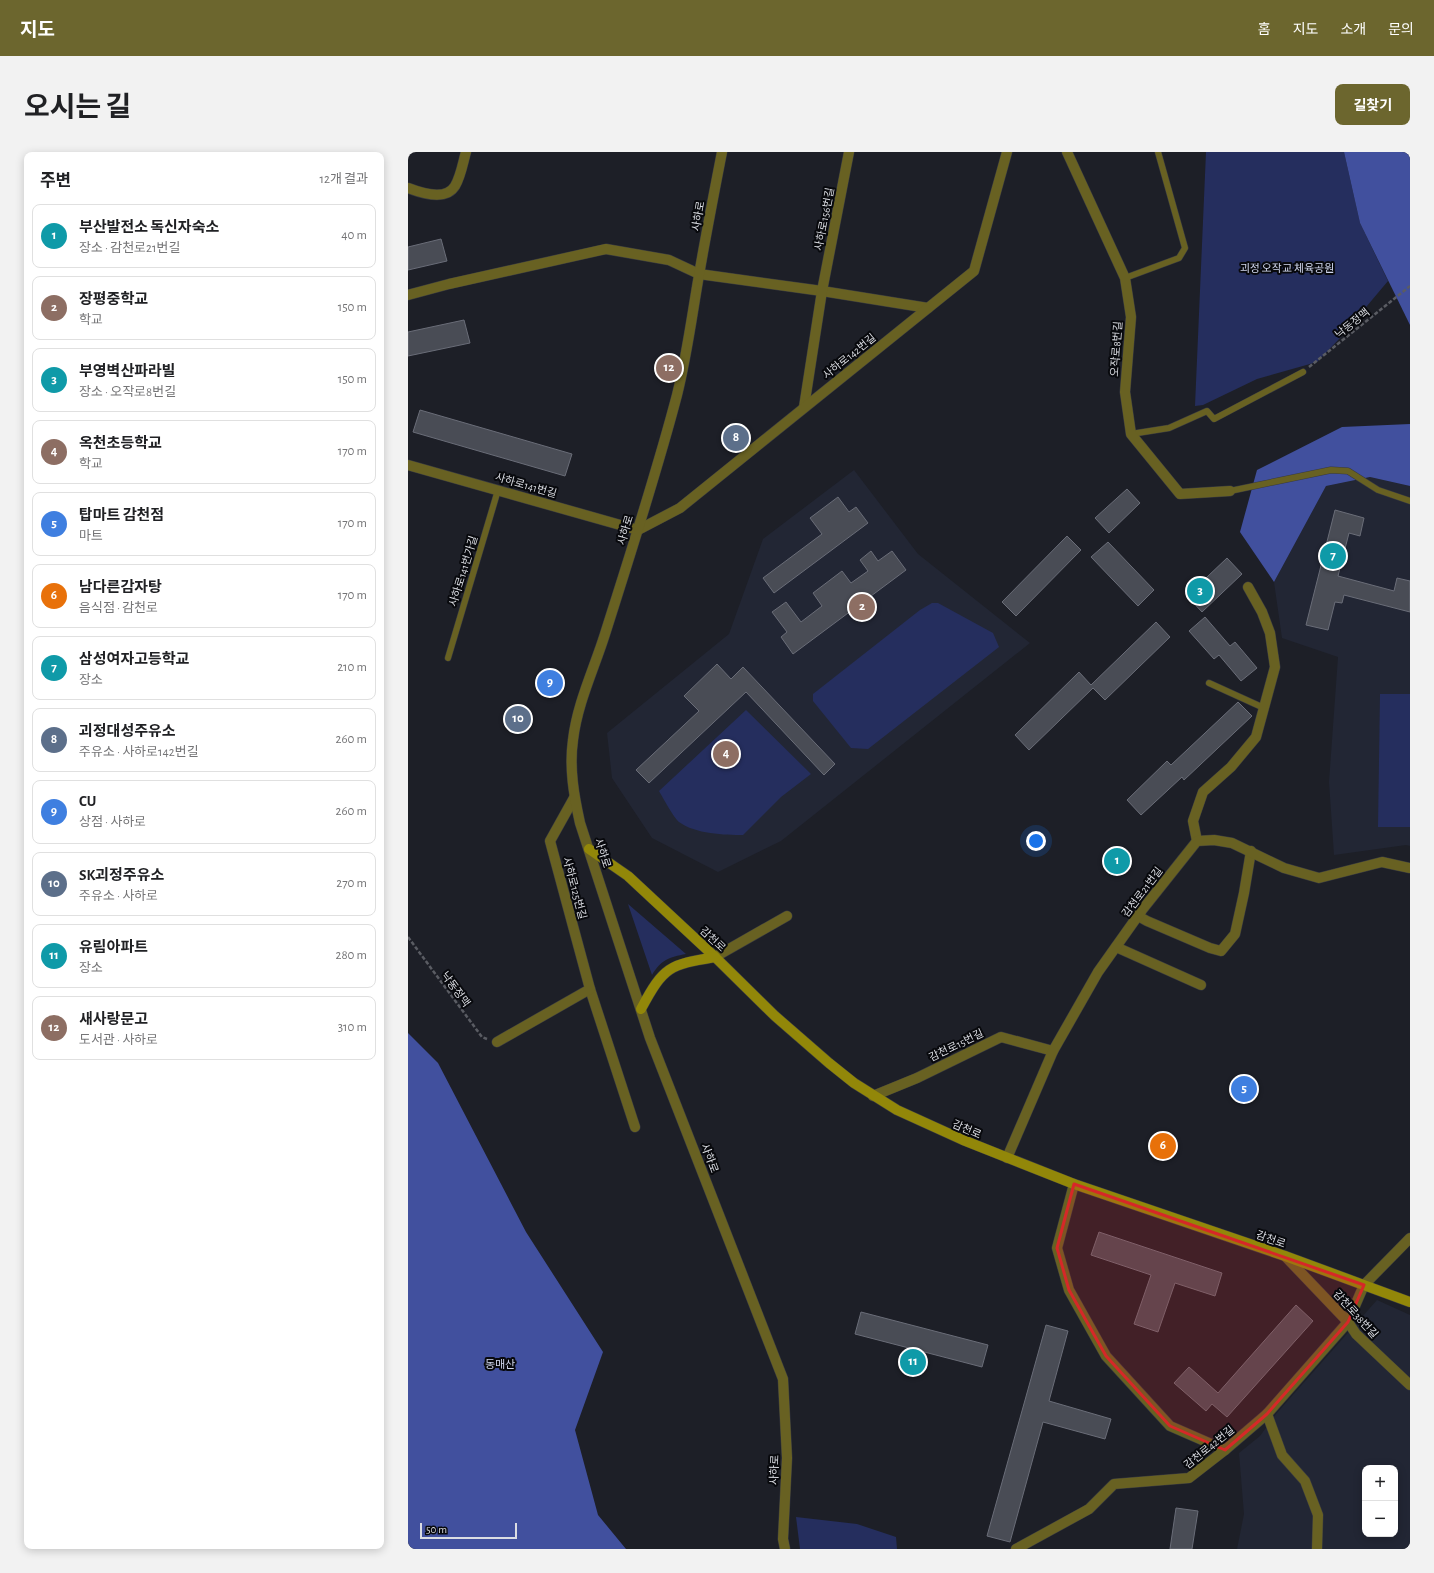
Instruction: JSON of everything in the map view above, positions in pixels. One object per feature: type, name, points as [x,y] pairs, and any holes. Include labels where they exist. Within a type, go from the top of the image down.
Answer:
[{"type":"main road","name":"감천로","points":[[589,849],[628,876],[715,956],[775,1016],[844,1075],[873,1096],[920,1122],[1074,1184],[1285,1256],[1410,1302]]},
{"type":"main road","points":[[641,1008],[652,988],[661,976],[669,969],[679,964],[715,956]]},
{"type":"street","points":[[408,188],[420,192],[438,194],[448,193],[455,186],[466,152]]},
{"type":"street","name":"사하로","points":[[722,152],[684,363],[638,530],[602,643],[583,696],[576,722],[571,758],[574,798],[580,823],[650,1038],[783,1379],[787,1458],[783,1539],[784,1549]]},
{"type":"street","name":"사하로156번길","points":[[804,406],[822,291],[849,152]]},
{"type":"street","name":"사하로142번길","points":[[638,530],[680,508],[804,406],[974,271],[1007,152]]},
{"type":"street","name":"오작로8번길","points":[[1067,152],[1126,278],[1131,317],[1125,392],[1131,434]]},
{"type":"street","points":[[408,295],[449,284],[606,249],[669,260],[699,274],[822,291],[928,308]]},
{"type":"street","points":[[1131,434],[1180,494],[1230,491]]},
{"type":"street","name":"사하로141번길","points":[[408,465],[638,530]]},
{"type":"street","points":[[1248,587],[1262,612],[1267,626],[1275,667],[1256,737],[1231,767],[1203,792],[1193,821],[1197,841],[1214,840],[1232,843],[1252,851],[1284,868],[1319,878],[1382,862],[1410,868]]},
{"type":"street","name":"사하로125번길","points":[[574,798],[550,841],[590,988],[635,1127]]},
{"type":"street","name":"감천로21번길","points":[[1007,1158],[1053,1051],[1098,972],[1138,916],[1197,841]]},
{"type":"street","points":[[1138,916],[1210,948],[1221,951],[1235,934],[1252,851]]},
{"type":"street","points":[[715,956],[787,916]]},
{"type":"street","points":[[1116,947],[1201,985]]},
{"type":"street","points":[[497,1042],[590,988]]},
{"type":"street","name":"감천로15번길","points":[[873,1096],[917,1078],[1001,1037],[1053,1051]]},
{"type":"street","points":[[1074,1184],[1057,1248],[1069,1290],[1106,1356],[1170,1426],[1225,1450]]},
{"type":"street","points":[[1364,1285],[1410,1238]]},
{"type":"street","name":"감천로38번길","points":[[1285,1256],[1348,1322],[1356,1334],[1410,1385]]},
{"type":"street","name":"감천로42번길","points":[[1016,1549],[1089,1509],[1114,1484],[1190,1478],[1267,1414],[1348,1322],[1364,1285]]},
{"type":"street","points":[[1267,1414],[1282,1455],[1305,1481],[1318,1515],[1317,1549]]},
{"type":"lane","points":[[1126,278],[1179,258],[1185,248],[1158,152]]},
{"type":"lane","points":[[1131,434],[1169,428],[1207,412],[1214,419],[1303,372]]},
{"type":"lane","points":[[1230,491],[1331,470],[1348,471],[1378,490],[1410,501]]},
{"type":"lane","name":"사하로141번가길","points":[[448,658],[498,490]]},
{"type":"lane","points":[[1209,683],[1264,708]]},
{"type":"path","name":"낙동정맥","points":[[1303,372],[1410,286]]},
{"type":"path","name":"낙동정맥","points":[[408,937],[482,1037],[497,1042]]},
{"type":"highlighted area","points":[[1074,1184],[1364,1285],[1348,1322],[1267,1414],[1225,1450],[1170,1426],[1106,1356],[1069,1290],[1057,1248]]},
{"type":"shaded area","points":[[854,470],[918,554],[1030,643],[781,841],[718,872],[652,838],[612,778],[607,733],[729,634],[763,539]]},
{"type":"shaded area","points":[[1370,477],[1410,486],[1410,846],[1406,845],[1334,855],[1329,782],[1338,657],[1282,638],[1274,582],[1326,486]]},
{"type":"shaded area","points":[[1377,1300],[1410,1315],[1410,1549],[1237,1549],[1244,1514],[1239,1453],[1260,1436],[1276,1414]]},
{"type":"green space","name":"괴정 오작교 체육공원","points":[[1206,152],[1344,152],[1360,223],[1388,281],[1340,338],[1317,362],[1257,379],[1203,405],[1195,406]]},
{"type":"green space","points":[[1344,152],[1410,152],[1410,325],[1360,223]]},
{"type":"green space","points":[[1410,424],[1410,486],[1370,477],[1326,486],[1274,582],[1240,532],[1257,470],[1342,427]]},
{"type":"green space","points":[[932,603],[938,603],[993,633],[999,647],[868,749],[851,748],[813,701],[813,694],[920,610]]},
{"type":"green space","points":[[1380,694],[1410,694],[1410,827],[1378,827]]},
{"type":"green space","points":[[746,710],[811,774],[781,797],[743,835],[710,833],[686,826],[677,820],[659,791]]},
{"type":"green space","points":[[628,904],[686,954],[675,956],[666,960],[652,975]]},
{"type":"green space","name":"동매산","points":[[408,1033],[438,1063],[526,1232],[603,1352],[575,1430],[598,1515],[626,1549],[408,1549]]},
{"type":"green space","points":[[796,1517],[857,1524],[896,1537],[897,1549],[800,1549]]},
{"type":"building","points":[[441,239],[447,261],[408,270],[408,247]]},
{"type":"building","points":[[464,320],[470,343],[408,356],[408,332]]},
{"type":"building","points":[[420,410],[572,454],[565,476],[413,432]]},
{"type":"building","points":[[1127,489],[1140,503],[1109,533],[1095,518]]},
{"type":"building","points":[[838,497],[849,512],[856,507],[868,523],[774,593],[763,578],[822,534],[810,518]]},
{"type":"building","points":[[1335,510],[1364,518],[1360,536],[1349,533],[1338,576],[1394,591],[1397,578],[1410,581],[1410,612],[1344,595],[1342,603],[1335,602],[1328,630],[1306,625]]},
{"type":"building","points":[[1067,536],[1081,550],[1016,616],[1002,602]]},
{"type":"building","points":[[1108,542],[1154,590],[1138,606],[1091,557]]},
{"type":"building","points":[[871,551],[878,561],[892,551],[906,570],[793,654],[781,637],[787,632],[772,612],[786,602],[801,622],[822,606],[813,593],[842,571],[851,583],[868,571],[860,560]]},
{"type":"building","points":[[1227,558],[1242,574],[1202,612],[1187,596]]},
{"type":"building","points":[[1205,617],[1230,646],[1235,642],[1257,668],[1241,681],[1219,655],[1214,659],[1189,631]]},
{"type":"building","points":[[1156,622],[1170,637],[1105,700],[1093,688],[1029,750],[1015,735],[1079,672],[1091,685]]},
{"type":"building","points":[[717,664],[731,679],[743,667],[835,764],[824,775],[746,692],[649,783],[636,770],[699,711],[684,696]]},
{"type":"building","points":[[1238,702],[1252,716],[1184,780],[1182,777],[1141,815],[1127,800],[1167,761],[1171,765]]},
{"type":"building","points":[[1099,1232],[1222,1273],[1215,1296],[1175,1283],[1158,1332],[1134,1324],[1151,1275],[1091,1255]]},
{"type":"building","points":[[1296,1305],[1313,1321],[1227,1417],[1212,1404],[1206,1411],[1174,1383],[1189,1367],[1218,1393]]},
{"type":"building","points":[[861,1312],[988,1345],[982,1367],[855,1334]]},
{"type":"building","points":[[1046,1325],[1068,1331],[1049,1401],[1111,1419],[1105,1439],[1043,1422],[1010,1542],[987,1536]]},
{"type":"building","points":[[1176,1508],[1198,1511],[1192,1549],[1170,1549]]},
{"type":"place","name":"새사랑문고","points":[[669,368]]},
{"type":"place","name":"괴정대성주유소","points":[[736,438]]},
{"type":"place","name":"삼성여자고등학교","points":[[1333,556]]},
{"type":"place","name":"부영벽산파라빌","points":[[1200,591]]},
{"type":"place","name":"장평중학교","points":[[862,607]]},
{"type":"place","name":"CU","points":[[550,683]]},
{"type":"place","name":"SK괴정주유소","points":[[518,719]]},
{"type":"place","name":"옥천초등학교","points":[[726,754]]},
{"type":"place","name":"부산발전소 독신자숙소","points":[[1117,861]]},
{"type":"place","name":"탑마트 감천점","points":[[1244,1089]]},
{"type":"place","name":"남다른감자탕","points":[[1163,1146]]},
{"type":"place","name":"유림아파트","points":[[913,1362]]}]
